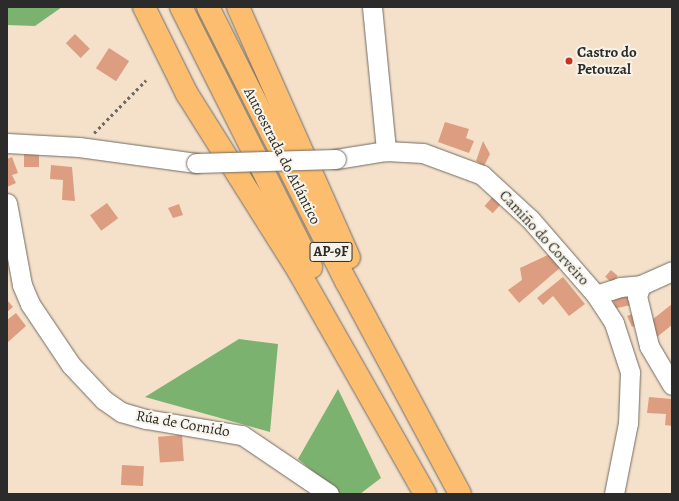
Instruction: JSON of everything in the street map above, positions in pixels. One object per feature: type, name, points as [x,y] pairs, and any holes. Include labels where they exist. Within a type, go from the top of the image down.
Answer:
[{"type":"highway","points":[[144,7],[191,101],[299,272],[425,494]]},
{"type":"highway","name":"Autoestrada do Atlántico","points":[[182,7],[307,259],[432,494]]},
{"type":"highway","name":"Autoestrada do Atlántico","points":[[208,7],[347,283],[461,494]]},
{"type":"highway","points":[[238,7],[358,278],[461,494]]},
{"type":"street","points":[[7,143],[79,147],[196,164],[336,159],[386,151],[372,7]]},
{"type":"street","name":"Camiño do Corveiro","points":[[386,151],[423,153],[482,175],[530,219],[596,295],[614,323],[630,372],[628,424],[614,494]]},
{"type":"street","name":"Rúa de Cornido","points":[[7,203],[21,280],[30,304],[71,365],[104,400],[121,412],[146,419],[242,435],[329,494]]},
{"type":"street","points":[[596,295],[620,287],[641,285],[672,271]]},
{"type":"street","points":[[641,285],[637,296],[649,346],[672,385]]},
{"type":"path","points":[[79,147],[146,80]]},
{"type":"green space","points":[[7,7],[62,7],[35,26],[7,25]]},
{"type":"green space","points":[[239,339],[278,344],[270,432],[145,397]]},
{"type":"green space","points":[[338,389],[381,478],[360,494],[340,494],[298,459]]},
{"type":"building","points":[[75,34],[90,49],[81,58],[66,43]]},
{"type":"building","points":[[109,48],[129,61],[116,81],[96,68]]},
{"type":"building","points":[[445,122],[469,129],[466,138],[474,141],[469,153],[438,142]]},
{"type":"building","points":[[483,141],[490,154],[484,166],[476,161]]},
{"type":"building","points":[[24,151],[39,151],[39,167],[24,167]]},
{"type":"building","points":[[12,157],[18,173],[12,175],[16,183],[7,187],[7,159]]},
{"type":"building","points":[[51,165],[72,167],[75,201],[62,200],[63,180],[50,179]]},
{"type":"building","points":[[495,194],[503,201],[493,213],[485,206]]},
{"type":"building","points":[[107,203],[118,218],[101,231],[90,215]]},
{"type":"building","points":[[179,204],[183,215],[173,218],[168,208]]},
{"type":"building","points":[[550,254],[561,267],[519,303],[508,290],[522,280],[520,268]]},
{"type":"building","points":[[611,270],[618,276],[612,283],[605,277]]},
{"type":"building","points":[[563,277],[585,304],[569,316],[553,296],[543,305],[537,298]]},
{"type":"building","points":[[629,292],[632,305],[615,308],[612,296]]},
{"type":"building","points":[[7,300],[13,307],[7,312]]},
{"type":"building","points":[[672,304],[672,325],[657,337],[648,323]]},
{"type":"building","points":[[16,313],[26,326],[7,343],[7,320]]},
{"type":"building","points":[[636,313],[640,323],[632,327],[627,316]]},
{"type":"building","points":[[649,397],[672,399],[672,426],[665,425],[666,414],[647,413]]},
{"type":"building","points":[[182,435],[184,461],[160,463],[158,437]]},
{"type":"building","points":[[122,465],[144,466],[143,486],[121,485]]},
{"type":"place","name":"Castro do Petouzal","points":[[569,61]]}]
